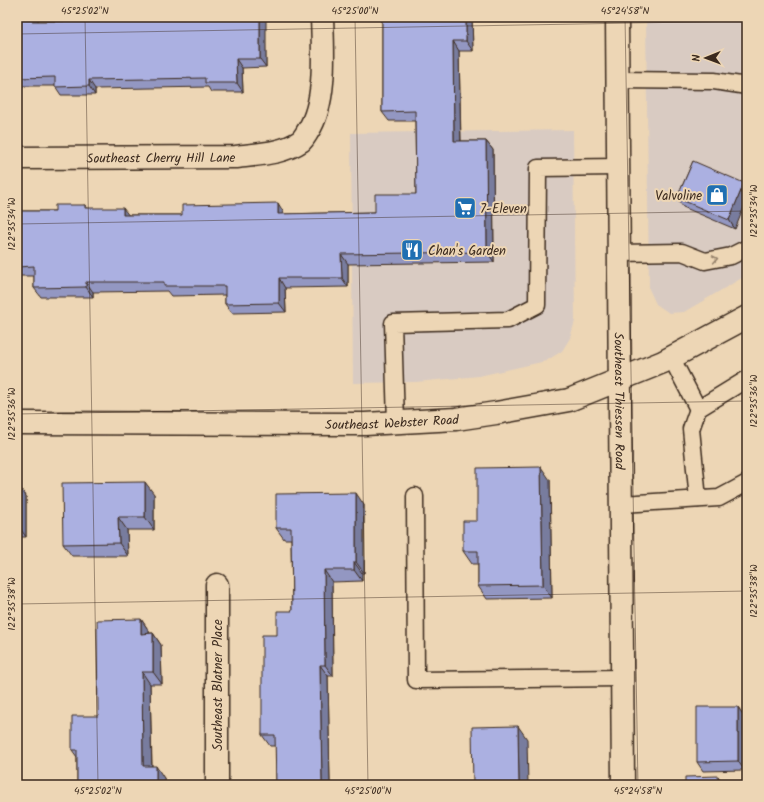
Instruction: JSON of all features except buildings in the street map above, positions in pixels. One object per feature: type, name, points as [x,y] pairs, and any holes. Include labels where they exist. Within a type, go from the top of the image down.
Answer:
[{"type":"street","name":"Southeast Cherry Hill Lane","points":[[17,158],[236,157],[269,153],[288,148],[302,140],[311,126],[318,106],[323,73],[322,17]]},
{"type":"street","name":"Southeast Thiessen Road","points":[[617,17],[623,785]]},
{"type":"street","name":"Southeast Webster Road","points":[[17,422],[301,424],[396,423],[456,419],[496,414],[569,400],[671,357],[747,317]]},
{"type":"street","name":"Southeast Blatner Place","points":[[217,785],[218,585]]},
{"type":"lane","points":[[618,80],[714,81],[747,86]]},
{"type":"lane","points":[[396,423],[393,323],[508,320],[538,305],[538,168],[618,167]]},
{"type":"lane","points":[[618,253],[682,252],[705,261],[731,256],[747,248]]},
{"type":"lane","points":[[671,357],[698,409]]},
{"type":"lane","points":[[698,499],[691,429],[698,409],[747,379]]},
{"type":"lane","points":[[622,504],[719,498],[747,483]]},
{"type":"lane","points":[[414,496],[416,680],[623,678]]},
{"type":"shaded area","points":[[646,17],[747,17],[747,275],[684,312],[669,313],[656,304],[649,289]]},
{"type":"shaded area","points":[[573,130],[575,321],[570,338],[562,351],[546,361],[479,376],[416,382],[353,383],[351,133]]},
{"type":"place","name":"Valvoline","points":[[717,195]]},
{"type":"place","name":"7-Eleven","points":[[465,208]]},
{"type":"place","name":"Chan's Garden","points":[[412,250]]}]
